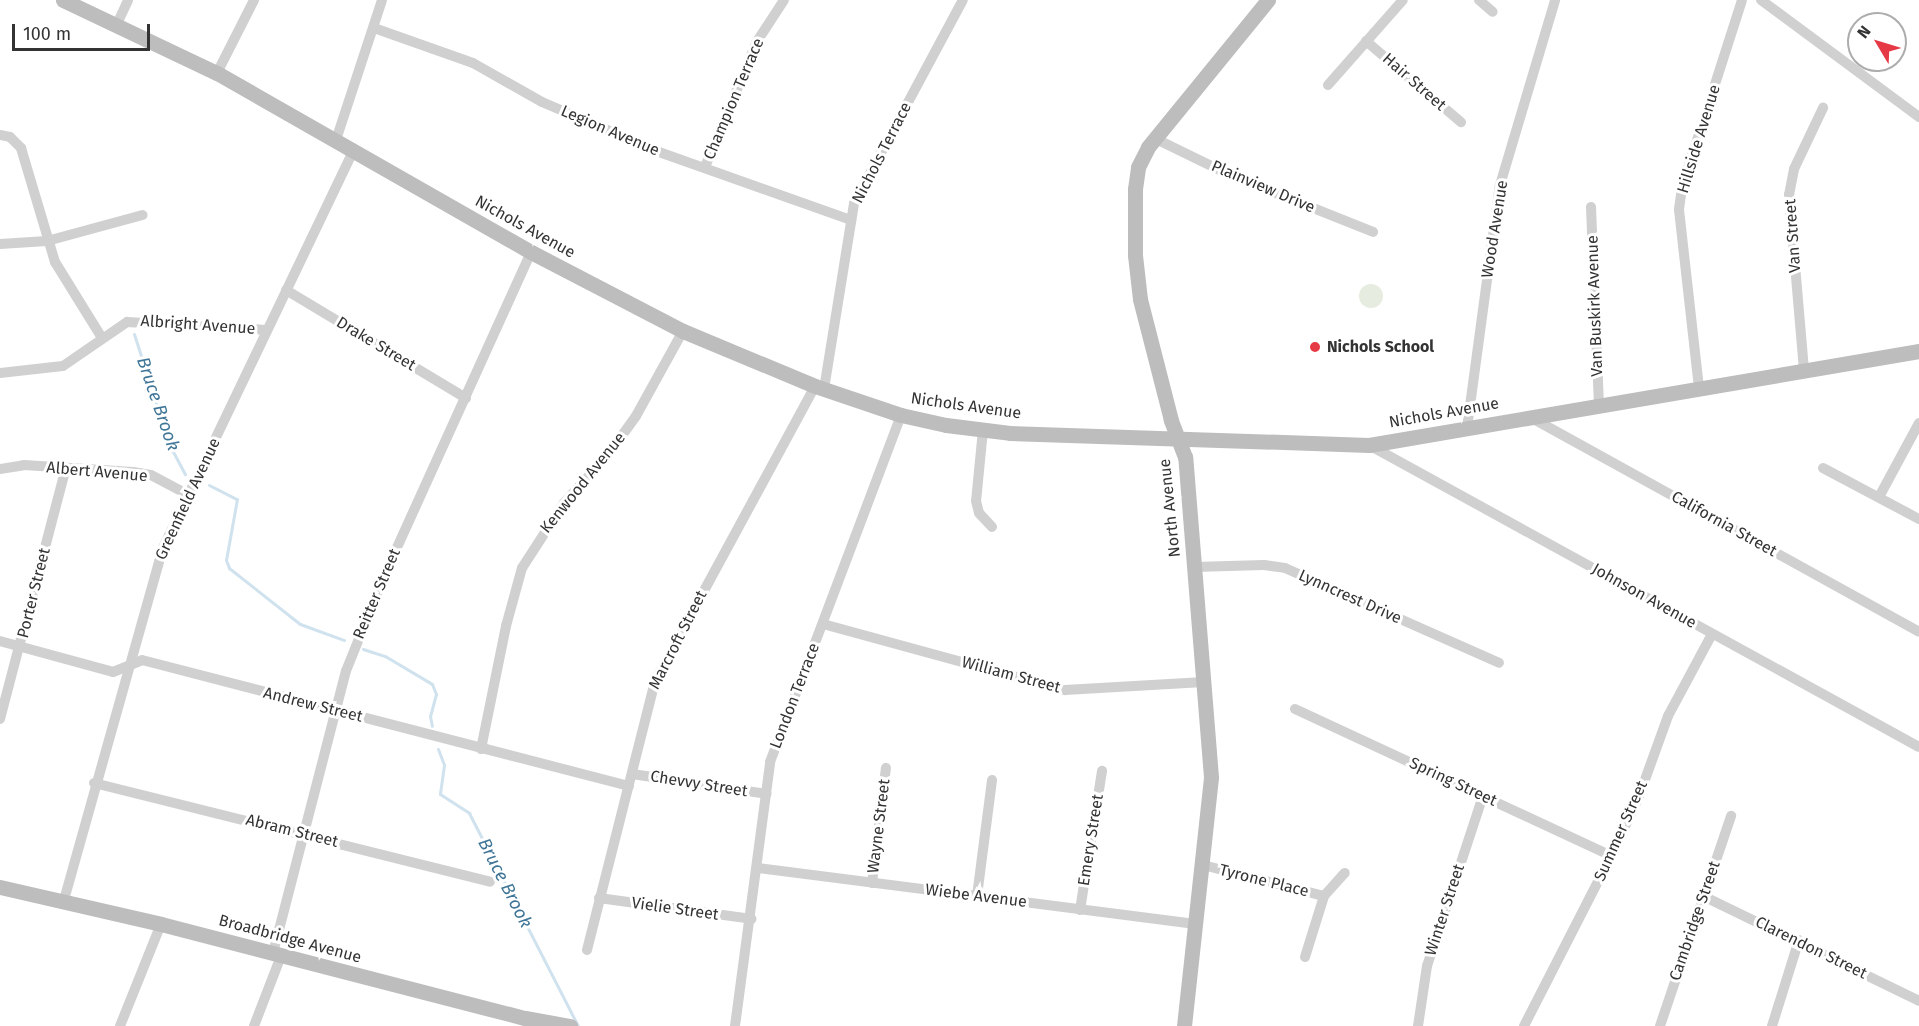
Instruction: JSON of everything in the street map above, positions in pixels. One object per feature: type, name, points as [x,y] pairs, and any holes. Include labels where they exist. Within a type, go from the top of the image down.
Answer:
[{"type":"main road","name":"Nichols Avenue","points":[[63,0],[217,73],[531,252],[683,331],[819,388],[901,415],[983,430],[1180,441],[1369,445],[1919,351]]},
{"type":"main road","name":"North Avenue","points":[[1184,1026],[1211,777],[1194,567],[1180,441],[1170,417],[1136,277],[1136,177],[1155,138],[1268,0]]},
{"type":"main road","name":"Broadbridge Avenue","points":[[0,887],[64,900],[566,1026]]},
{"type":"street","points":[[117,24],[128,0]]},
{"type":"street","points":[[217,73],[254,0]]},
{"type":"street","points":[[336,140],[382,0]]},
{"type":"street","name":"Champion Terrace","points":[[705,168],[756,43],[784,0]]},
{"type":"street","name":"Nichols Terrace","points":[[819,388],[851,220],[859,194],[963,0]]},
{"type":"street","points":[[1328,85],[1403,0]]},
{"type":"street","points":[[1479,0],[1493,12]]},
{"type":"street","name":"Wood Avenue","points":[[1467,428],[1500,185],[1555,0]]},
{"type":"street","name":"Hillside Avenue","points":[[1699,388],[1679,209],[1682,187],[1742,0]]},
{"type":"street","points":[[1761,0],[1917,111]]},
{"type":"street","name":"Legion Avenue","points":[[374,28],[472,63],[542,102],[705,168],[851,220]]},
{"type":"street","name":"Hair Street","points":[[1366,41],[1461,122]]},
{"type":"street","name":"Van Street","points":[[1804,370],[1789,195],[1794,169],[1823,108]]},
{"type":"street","points":[[0,135],[14,140],[23,153],[47,241],[69,290],[102,338]]},
{"type":"street","name":"Plainview Drive","points":[[1155,138],[1230,175],[1372,232]]},
{"type":"street","name":"Greenfield Avenue","points":[[64,900],[127,665],[163,548],[353,151]]},
{"type":"street","name":"Van Buskirk Avenue","points":[[1591,207],[1599,405]]},
{"type":"street","points":[[0,244],[47,241],[143,215]]},
{"type":"street","name":"Reitter Street","points":[[254,1026],[277,954],[303,833],[335,711],[358,636],[531,252]]},
{"type":"street","name":"Drake Street","points":[[286,290],[466,398]]},
{"type":"street","name":"Albright Avenue","points":[[0,373],[63,366],[120,324],[142,320],[267,330]]},
{"type":"street","name":"Kenwood Avenue","points":[[481,749],[506,626],[522,568],[564,502],[608,455],[636,416],[683,331]]},
{"type":"street","name":"Marcroft Street","points":[[587,950],[655,681],[819,388]]},
{"type":"street","name":"London Terrace","points":[[735,1026],[752,919],[766,795],[778,737],[901,415]]},
{"type":"street","name":"California Street","points":[[1529,417],[1919,632]]},
{"type":"street","points":[[1879,497],[1919,423]]},
{"type":"street","points":[[983,430],[975,501],[979,513],[992,527]]},
{"type":"street","name":"Johnson Avenue","points":[[1369,445],[1919,747]]},
{"type":"street","name":"Albert Avenue","points":[[0,469],[66,467],[151,475],[189,495]]},
{"type":"street","name":"Porter Street","points":[[0,719],[21,646],[66,467]]},
{"type":"street","points":[[1823,468],[1919,519]]},
{"type":"street","name":"Lynncrest Drive","points":[[1194,567],[1264,565],[1285,568],[1499,663]]},
{"type":"street","name":"William Street","points":[[823,624],[1065,690],[1204,682]]},
{"type":"street","name":"Summer Street","points":[[1524,1026],[1611,856],[1638,799],[1668,716],[1712,634]]},
{"type":"street","name":"Andrew Street","points":[[0,641],[113,672],[142,660],[629,786]]},
{"type":"street","name":"Spring Street","points":[[1295,709],[1611,856]]},
{"type":"street","name":"Wayne Street","points":[[872,883],[886,768]]},
{"type":"street","name":"Emery Street","points":[[1080,909],[1102,771]]},
{"type":"street","name":"Chevvy Street","points":[[632,774],[766,795]]},
{"type":"street","points":[[977,896],[992,780]]},
{"type":"street","name":"Abram Street","points":[[94,783],[303,833],[490,882]]},
{"type":"street","name":"Winter Street","points":[[1418,1026],[1427,966],[1483,796]]},
{"type":"street","name":"Cambridge Street","points":[[1660,1026],[1731,816]]},
{"type":"street","name":"Tyrone Place","points":[[1203,865],[1324,896]]},
{"type":"street","name":"Wiebe Avenue","points":[[758,868],[1195,924]]},
{"type":"street","name":"Tyrone Place","points":[[1305,957],[1324,896],[1345,873]]},
{"type":"street","name":"Clarendon Street","points":[[1703,896],[1799,940],[1919,1000]]},
{"type":"street","name":"Vielie Street","points":[[599,898],[752,919]]},
{"type":"street","points":[[120,1026],[161,924]]},
{"type":"street","points":[[1772,1026],[1799,940]]},
{"type":"shaded area","points":[[1371,284],[1380,287],[1383,296],[1380,305],[1371,308],[1362,305],[1359,296],[1362,287]]},
{"type":"waterway","name":"Bruce Brook","points":[[134,334],[170,446],[185,474]]},
{"type":"waterway","name":"Bruce Brook","points":[[209,485],[237,499],[226,560],[229,568],[300,624],[344,640]]},
{"type":"waterway","name":"Bruce Brook","points":[[363,649],[385,656],[432,684],[436,694],[430,716],[432,726]]},
{"type":"waterway","name":"Bruce Brook","points":[[438,749],[444,765],[440,794],[469,813],[578,1026]]},
{"type":"place","name":"Nichols School","points":[[1315,347]]}]
